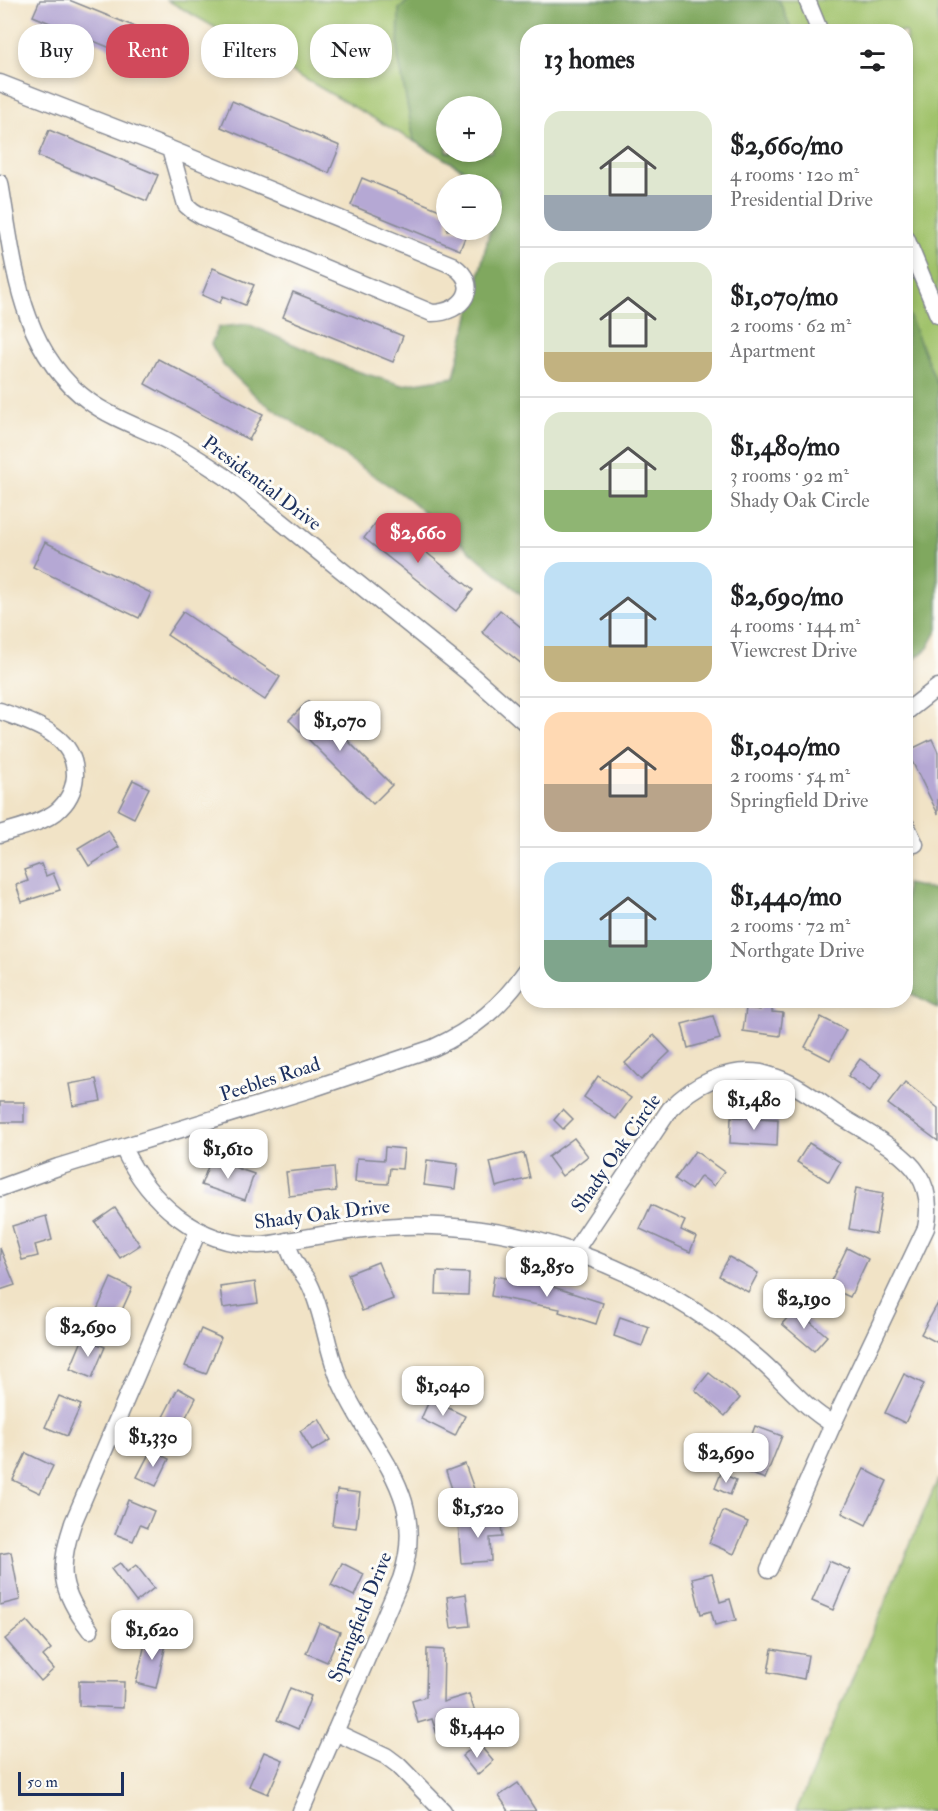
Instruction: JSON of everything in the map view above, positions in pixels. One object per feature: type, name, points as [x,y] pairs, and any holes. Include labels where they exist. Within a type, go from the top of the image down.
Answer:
[{"type":"street","points":[[807,0],[817,24]]},
{"type":"street","points":[[0,83],[170,149],[452,265],[465,276],[467,283],[465,298],[460,305],[445,313],[432,313],[203,217],[186,205],[170,149]]},
{"type":"street","name":"Presidential Drive","points":[[0,183],[26,313],[43,352],[65,380],[91,403],[186,451],[226,477],[469,673],[520,718]]},
{"type":"street","points":[[913,255],[938,315]]},
{"type":"street","points":[[913,707],[938,687]]},
{"type":"street","points":[[0,711],[57,737],[69,752],[75,770],[75,779],[69,798],[56,812],[0,834]]},
{"type":"street","points":[[913,839],[915,843]]},
{"type":"street","name":"Peebles Road","points":[[0,1188],[58,1167],[314,1088],[451,1040],[481,1022],[507,996],[520,979]]},
{"type":"street","name":"Shady Oak Circle","points":[[574,1252],[670,1109],[692,1090],[730,1074],[760,1073],[786,1082],[902,1157],[918,1173],[927,1196],[928,1218],[921,1240],[833,1424],[768,1569]]},
{"type":"street","name":"Shady Oak Drive","points":[[123,1148],[155,1196],[171,1212],[198,1231],[221,1240],[261,1245],[349,1230],[386,1226],[427,1226],[528,1238],[574,1252],[643,1282],[704,1317],[757,1357],[816,1413],[833,1424]]},
{"type":"street","points":[[90,1630],[68,1595],[63,1574],[64,1550],[73,1523],[198,1231]]},
{"type":"street","name":"Springfield Drive","points":[[286,1241],[295,1263],[310,1286],[334,1365],[349,1401],[399,1483],[407,1511],[410,1545],[401,1579],[302,1811]]},
{"type":"street","points":[[335,1732],[386,1756],[398,1765],[443,1811]]},
{"type":"green space","points":[[167,0],[938,0],[938,588],[913,577],[913,24],[520,24],[520,406],[454,377],[488,240],[502,240],[502,174],[471,174],[450,162],[502,162],[502,96],[436,96],[436,154],[298,75],[298,24],[209,24]]},
{"type":"green space","points":[[409,0],[779,0],[789,24],[520,24],[520,593],[406,497],[260,400],[223,365],[211,344],[219,327],[248,324],[347,368],[402,385],[454,377],[488,240],[502,240],[502,174],[471,174],[450,162],[502,162],[502,96],[436,96],[436,154],[414,141],[398,56],[399,9]]},
{"type":"green space","points":[[913,325],[938,386],[938,629],[928,648],[913,660]]},
{"type":"green space","points":[[913,885],[938,890],[938,1009],[913,995]]},
{"type":"green space","points":[[938,1479],[938,1811],[796,1811]]},
{"type":"building","points":[[40,0],[69,0],[128,24],[106,24],[106,46],[94,41],[94,24],[52,24],[33,16]]},
{"type":"building","points":[[232,101],[340,146],[329,173],[221,127]]},
{"type":"building","points":[[49,130],[158,175],[147,201],[38,156]]},
{"type":"building","points":[[362,178],[436,208],[436,240],[464,240],[460,250],[351,205]]},
{"type":"building","points":[[213,268],[254,285],[245,305],[223,296],[220,303],[202,295]]},
{"type":"building","points":[[293,292],[403,336],[393,362],[283,317]]},
{"type":"building","points":[[158,359],[263,414],[249,440],[145,384]]},
{"type":"building","points":[[381,516],[473,590],[456,611],[364,538]]},
{"type":"building","points":[[45,542],[151,593],[139,618],[33,567]]},
{"type":"building","points":[[500,610],[520,626],[520,663],[482,632]]},
{"type":"building","points":[[183,612],[280,677],[265,700],[167,635]]},
{"type":"building","points":[[308,701],[392,785],[373,804],[289,720]]},
{"type":"building","points":[[932,739],[938,752],[938,814],[913,763],[913,748]]},
{"type":"building","points":[[133,780],[149,788],[134,818],[118,810]]},
{"type":"building","points":[[108,830],[119,847],[89,866],[78,848]]},
{"type":"building","points":[[41,864],[46,876],[53,873],[60,890],[22,902],[16,885],[28,881],[24,870]]},
{"type":"building","points":[[746,1008],[760,1010],[760,1008],[772,1008],[772,1012],[783,1013],[780,1036],[743,1031]]},
{"type":"building","points":[[713,1016],[720,1039],[688,1048],[682,1024]]},
{"type":"building","points":[[821,1017],[846,1030],[830,1060],[805,1047]]},
{"type":"building","points":[[654,1035],[670,1052],[641,1080],[625,1063]]},
{"type":"building","points":[[860,1059],[882,1074],[870,1091],[848,1076]]},
{"type":"building","points":[[598,1076],[631,1098],[616,1119],[584,1097]]},
{"type":"building","points":[[96,1079],[101,1101],[73,1106],[69,1084]]},
{"type":"building","points":[[905,1082],[938,1108],[938,1141],[888,1104]]},
{"type":"building","points":[[0,1102],[24,1102],[24,1122],[0,1122]]},
{"type":"building","points":[[563,1109],[573,1119],[563,1129],[554,1120]]},
{"type":"building","points":[[731,1117],[778,1119],[777,1146],[730,1143]]},
{"type":"building","points":[[574,1138],[588,1156],[562,1176],[548,1157]]},
{"type":"building","points":[[809,1143],[840,1162],[829,1182],[797,1162]]},
{"type":"building","points":[[385,1147],[404,1149],[402,1169],[390,1168],[388,1184],[355,1182],[357,1158],[384,1160]]},
{"type":"building","points":[[695,1151],[724,1172],[714,1186],[701,1176],[691,1190],[675,1179]]},
{"type":"building","points":[[524,1153],[530,1178],[496,1187],[490,1162]]},
{"type":"building","points":[[211,1159],[254,1174],[245,1200],[201,1185]]},
{"type":"building","points":[[427,1160],[458,1164],[455,1189],[424,1185]]},
{"type":"building","points":[[334,1167],[336,1191],[289,1196],[286,1172]]},
{"type":"building","points":[[856,1188],[883,1193],[876,1234],[849,1229]]},
{"type":"building","points":[[651,1205],[685,1221],[681,1230],[696,1237],[690,1252],[640,1229]]},
{"type":"building","points":[[115,1208],[140,1245],[120,1258],[95,1222]]},
{"type":"building","points":[[46,1216],[52,1240],[35,1245],[38,1256],[22,1260],[12,1226]]},
{"type":"building","points":[[0,1248],[15,1285],[0,1290]]},
{"type":"building","points":[[847,1248],[868,1259],[850,1297],[828,1287]]},
{"type":"building","points":[[729,1257],[758,1273],[748,1292],[719,1276]]},
{"type":"building","points":[[378,1262],[393,1299],[362,1311],[348,1274]]},
{"type":"building","points":[[437,1272],[469,1273],[468,1295],[436,1294]]},
{"type":"building","points":[[494,1276],[547,1285],[603,1303],[596,1324],[559,1312],[560,1309],[491,1296]]},
{"type":"building","points":[[111,1278],[132,1288],[117,1321],[96,1312]]},
{"type":"building","points":[[255,1282],[258,1303],[223,1308],[220,1287]]},
{"type":"building","points":[[938,1303],[938,1343],[921,1334]]},
{"type":"building","points":[[795,1309],[827,1336],[814,1351],[782,1324]]},
{"type":"building","points":[[620,1317],[649,1327],[642,1346],[614,1336]]},
{"type":"building","points":[[201,1329],[221,1338],[206,1374],[185,1366]]},
{"type":"building","points":[[83,1338],[105,1347],[92,1378],[70,1369]]},
{"type":"building","points":[[709,1373],[740,1398],[725,1416],[695,1390]]},
{"type":"building","points":[[904,1374],[924,1384],[905,1423],[885,1413]]},
{"type":"building","points":[[178,1388],[196,1398],[179,1430],[161,1421]]},
{"type":"building","points":[[59,1396],[81,1405],[67,1436],[45,1427]]},
{"type":"building","points":[[430,1399],[465,1416],[455,1436],[421,1419]]},
{"type":"building","points":[[319,1419],[331,1440],[312,1451],[300,1431]]},
{"type":"building","points":[[755,1426],[782,1436],[765,1479],[739,1469]]},
{"type":"building","points":[[151,1450],[169,1459],[156,1486],[137,1477]]},
{"type":"building","points":[[26,1453],[53,1466],[40,1493],[13,1480]]},
{"type":"building","points":[[465,1464],[478,1500],[458,1507],[446,1471]]},
{"type":"building","points":[[864,1469],[887,1481],[866,1525],[842,1513]]},
{"type":"building","points":[[721,1473],[736,1480],[730,1495],[715,1488]]},
{"type":"building","points":[[337,1490],[360,1493],[356,1528],[332,1525]]},
{"type":"building","points":[[128,1500],[154,1511],[147,1528],[140,1525],[133,1541],[115,1534]]},
{"type":"building","points":[[723,1511],[748,1522],[734,1554],[709,1543]]},
{"type":"building","points":[[501,1519],[502,1537],[490,1538],[491,1561],[461,1563],[458,1522]]},
{"type":"building","points":[[11,1552],[20,1600],[0,1605],[0,1554]]},
{"type":"building","points":[[829,1561],[850,1570],[833,1610],[812,1601]]},
{"type":"building","points":[[120,1563],[127,1572],[136,1565],[154,1588],[136,1602],[111,1569]]},
{"type":"building","points":[[342,1563],[364,1574],[354,1596],[331,1585]]},
{"type":"building","points":[[712,1573],[720,1602],[730,1599],[736,1620],[715,1625],[711,1611],[701,1614],[692,1578]]},
{"type":"building","points":[[466,1594],[470,1626],[451,1628],[447,1597]]},
{"type":"building","points":[[27,1621],[51,1649],[43,1656],[54,1669],[41,1681],[5,1639]]},
{"type":"building","points":[[319,1623],[340,1632],[327,1662],[306,1653]]},
{"type":"building","points":[[147,1635],[167,1640],[156,1688],[136,1683]]},
{"type":"building","points":[[427,1649],[444,1650],[443,1702],[469,1694],[479,1724],[438,1737],[432,1719],[418,1723],[412,1701],[426,1697]]},
{"type":"building","points":[[772,1649],[808,1655],[804,1679],[768,1672]]},
{"type":"building","points":[[79,1681],[124,1682],[123,1708],[79,1706]]},
{"type":"building","points":[[290,1688],[311,1696],[298,1729],[277,1720]]},
{"type":"building","points":[[478,1743],[493,1761],[477,1775],[462,1756]]},
{"type":"building","points":[[264,1752],[283,1760],[268,1794],[249,1786]]},
{"type":"building","points":[[518,1783],[536,1811],[509,1811],[499,1796]]}]
